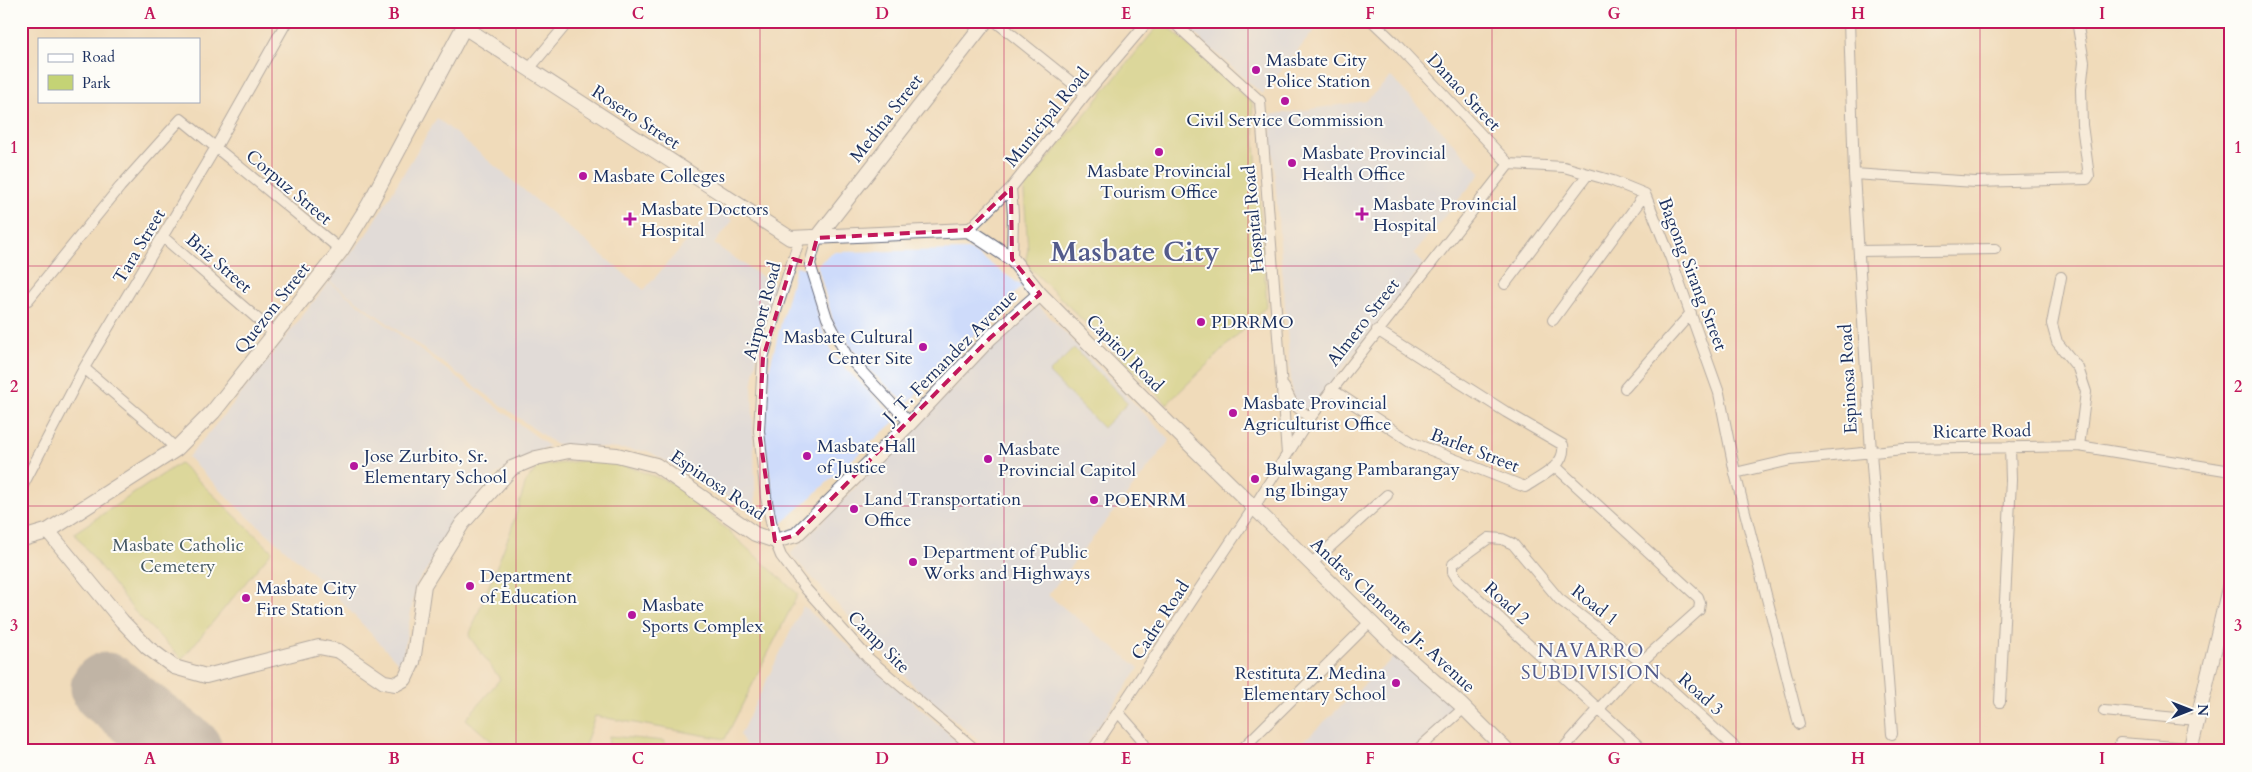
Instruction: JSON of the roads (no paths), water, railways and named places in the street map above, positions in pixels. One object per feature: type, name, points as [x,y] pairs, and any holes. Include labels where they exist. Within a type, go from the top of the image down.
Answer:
[{"type":"main road","name":"Quezon Street","points":[[21,539],[48,531],[176,449],[213,412],[341,250],[369,205],[466,24]]},
{"type":"street","name":"Tara Street","points":[[21,489],[84,368],[216,148],[287,21]]},
{"type":"street","points":[[529,69],[569,21]]},
{"type":"street","name":"Medina Street","points":[[816,238],[986,21]]},
{"type":"street","points":[[995,21],[1086,94]]},
{"type":"street","name":"Municipal Road","points":[[968,230],[1010,188],[1148,21]]},
{"type":"street","name":"Hospital Road","points":[[1172,21],[1260,101],[1287,454]]},
{"type":"street","name":"Danao Street","points":[[1372,21],[1510,164]]},
{"type":"street","name":"Espinosa Road","points":[[1849,21],[1854,174],[1871,452],[1892,734]]},
{"type":"street","points":[[1854,174],[1975,182],[2087,179],[2089,176],[2082,125],[2081,89],[2084,62],[2077,21]]},
{"type":"street","name":"Rosero Street","points":[[466,24],[529,69],[790,238],[968,230]]},
{"type":"street","name":"Corpuz Street","points":[[21,294],[28,300],[120,187],[181,119],[341,250]]},
{"type":"street","name":"Bagong Sirang Street","points":[[1510,164],[1564,167],[1645,194],[1720,393],[1735,473],[1799,724]]},
{"type":"street","name":"Almero Street","points":[[1254,507],[1310,418],[1331,389],[1510,164]]},
{"type":"street","points":[[1505,284],[1588,174]]},
{"type":"street","points":[[1010,188],[1013,214],[1012,259]]},
{"type":"street","points":[[1553,320],[1645,194]]},
{"type":"street","name":"Capitol Road","points":[[968,230],[1012,259],[1040,294],[1254,507]]},
{"type":"street","name":"Briz Street","points":[[163,237],[275,334]]},
{"type":"street","name":"Airport Road","points":[[775,541],[766,498],[759,431],[763,358],[800,238]]},
{"type":"street","points":[[816,238],[810,264],[827,318],[847,356],[910,423]]},
{"type":"street","points":[[1859,251],[1996,248]]},
{"type":"street","points":[[793,259],[810,264]]},
{"type":"street","points":[[2061,277],[2052,324],[2056,342],[2078,368],[2086,392],[2079,446]]},
{"type":"street","name":"J. T. Fernandez Avenue","points":[[775,541],[796,535],[910,423],[990,338],[1040,294]]},
{"type":"street","points":[[1625,388],[1691,313]]},
{"type":"street","points":[[1377,330],[1506,412],[1563,445],[1564,454],[1555,466],[1666,570],[1698,597],[1700,603],[1699,610],[1641,662],[1561,751]]},
{"type":"street","points":[[84,368],[159,432],[176,449]]},
{"type":"street","points":[[1281,382],[1292,402],[1310,418]]},
{"type":"street","name":"Barlet Street","points":[[1331,389],[1413,443],[1525,487],[1555,466]]},
{"type":"street","name":"Ricarte Road","points":[[1735,473],[1791,460],[1904,449],[2079,446],[2231,471]]},
{"type":"street","points":[[2000,702],[2011,480],[2010,447]]},
{"type":"street","name":"Espinosa Road","points":[[48,531],[122,621],[147,647],[174,667],[206,676],[319,647],[338,651],[384,682],[396,684],[405,679],[413,662],[424,585],[462,524],[512,468],[536,458],[569,451],[618,455],[656,465],[756,534],[775,541]]},
{"type":"street","points":[[1311,564],[1387,494]]},
{"type":"street","name":"Andres Clemente Jr. Avenue","points":[[1254,507],[1370,622],[1464,708],[1507,751]]},
{"type":"street","name":"Cadre Road","points":[[1092,751],[1254,507]]},
{"type":"street","name":"Road 1","points":[[1458,580],[1453,572],[1453,564],[1489,538],[1502,539],[1513,544],[1559,598],[1641,662]]},
{"type":"street","name":"Camp Site","points":[[775,541],[781,556],[806,589],[868,658],[977,751]]},
{"type":"street","name":"Road 2","points":[[1458,580],[1644,751]]},
{"type":"street","points":[[2120,743],[2190,750],[2231,580]]},
{"type":"street","points":[[1240,751],[1370,622]]},
{"type":"street","name":"Road 3","points":[[1641,662],[1739,751]]},
{"type":"street","points":[[1416,751],[1464,708]]},
{"type":"street","points":[[2104,711],[2197,720]]},
{"type":"street","points":[[1118,712],[1140,737],[1148,751]]},
{"type":"place","name":"Masbate City Police Station","points":[[1256,70]]},
{"type":"place","name":"Civil Service Commission","points":[[1285,101]]},
{"type":"place","name":"Masbate Provincial Tourism Office","points":[[1159,152]]},
{"type":"place","name":"Masbate Provincial Health Office","points":[[1292,163]]},
{"type":"place","name":"Masbate Colleges","points":[[583,176]]},
{"type":"place","name":"Masbate Provincial Hospital","points":[[1362,214]]},
{"type":"place","name":"Masbate Doctors Hospital","points":[[630,219]]},
{"type":"place","name":"PDRRMO","points":[[1201,322]]},
{"type":"place","name":"Masbate Cultural Center Site","points":[[923,347]]},
{"type":"place","name":"Masbate Provincial Agriculturist Office","points":[[1233,413]]},
{"type":"place","name":"Masbate Hall of Justice","points":[[807,456]]},
{"type":"place","name":"Masbate Provincial Capitol","points":[[988,459]]},
{"type":"place","name":"Jose Zurbito, Sr. Elementary School","points":[[354,466]]},
{"type":"place","name":"Bulwagang Pambarangay ng Ibingay","points":[[1255,479]]},
{"type":"place","name":"POENRM","points":[[1094,500]]},
{"type":"place","name":"Land Transportation Office","points":[[854,509]]},
{"type":"place","name":"Department of Public Works and Highways","points":[[913,562]]},
{"type":"place","name":"Department of Education","points":[[470,586]]},
{"type":"place","name":"Masbate City Fire Station","points":[[246,598]]},
{"type":"place","name":"Masbate Sports Complex","points":[[632,615]]},
{"type":"place","name":"Restituta Z. Medina Elementary School","points":[[1396,683]]},
{"type":"district","name":"Masbate City","points":[[1135,251]]},
{"type":"district","name":"NAVARRO SUBDIVISION","points":[[1591,661]]},
{"type":"park label","name":"Masbate Catholic Cemetery","points":[[178,555]]}]
